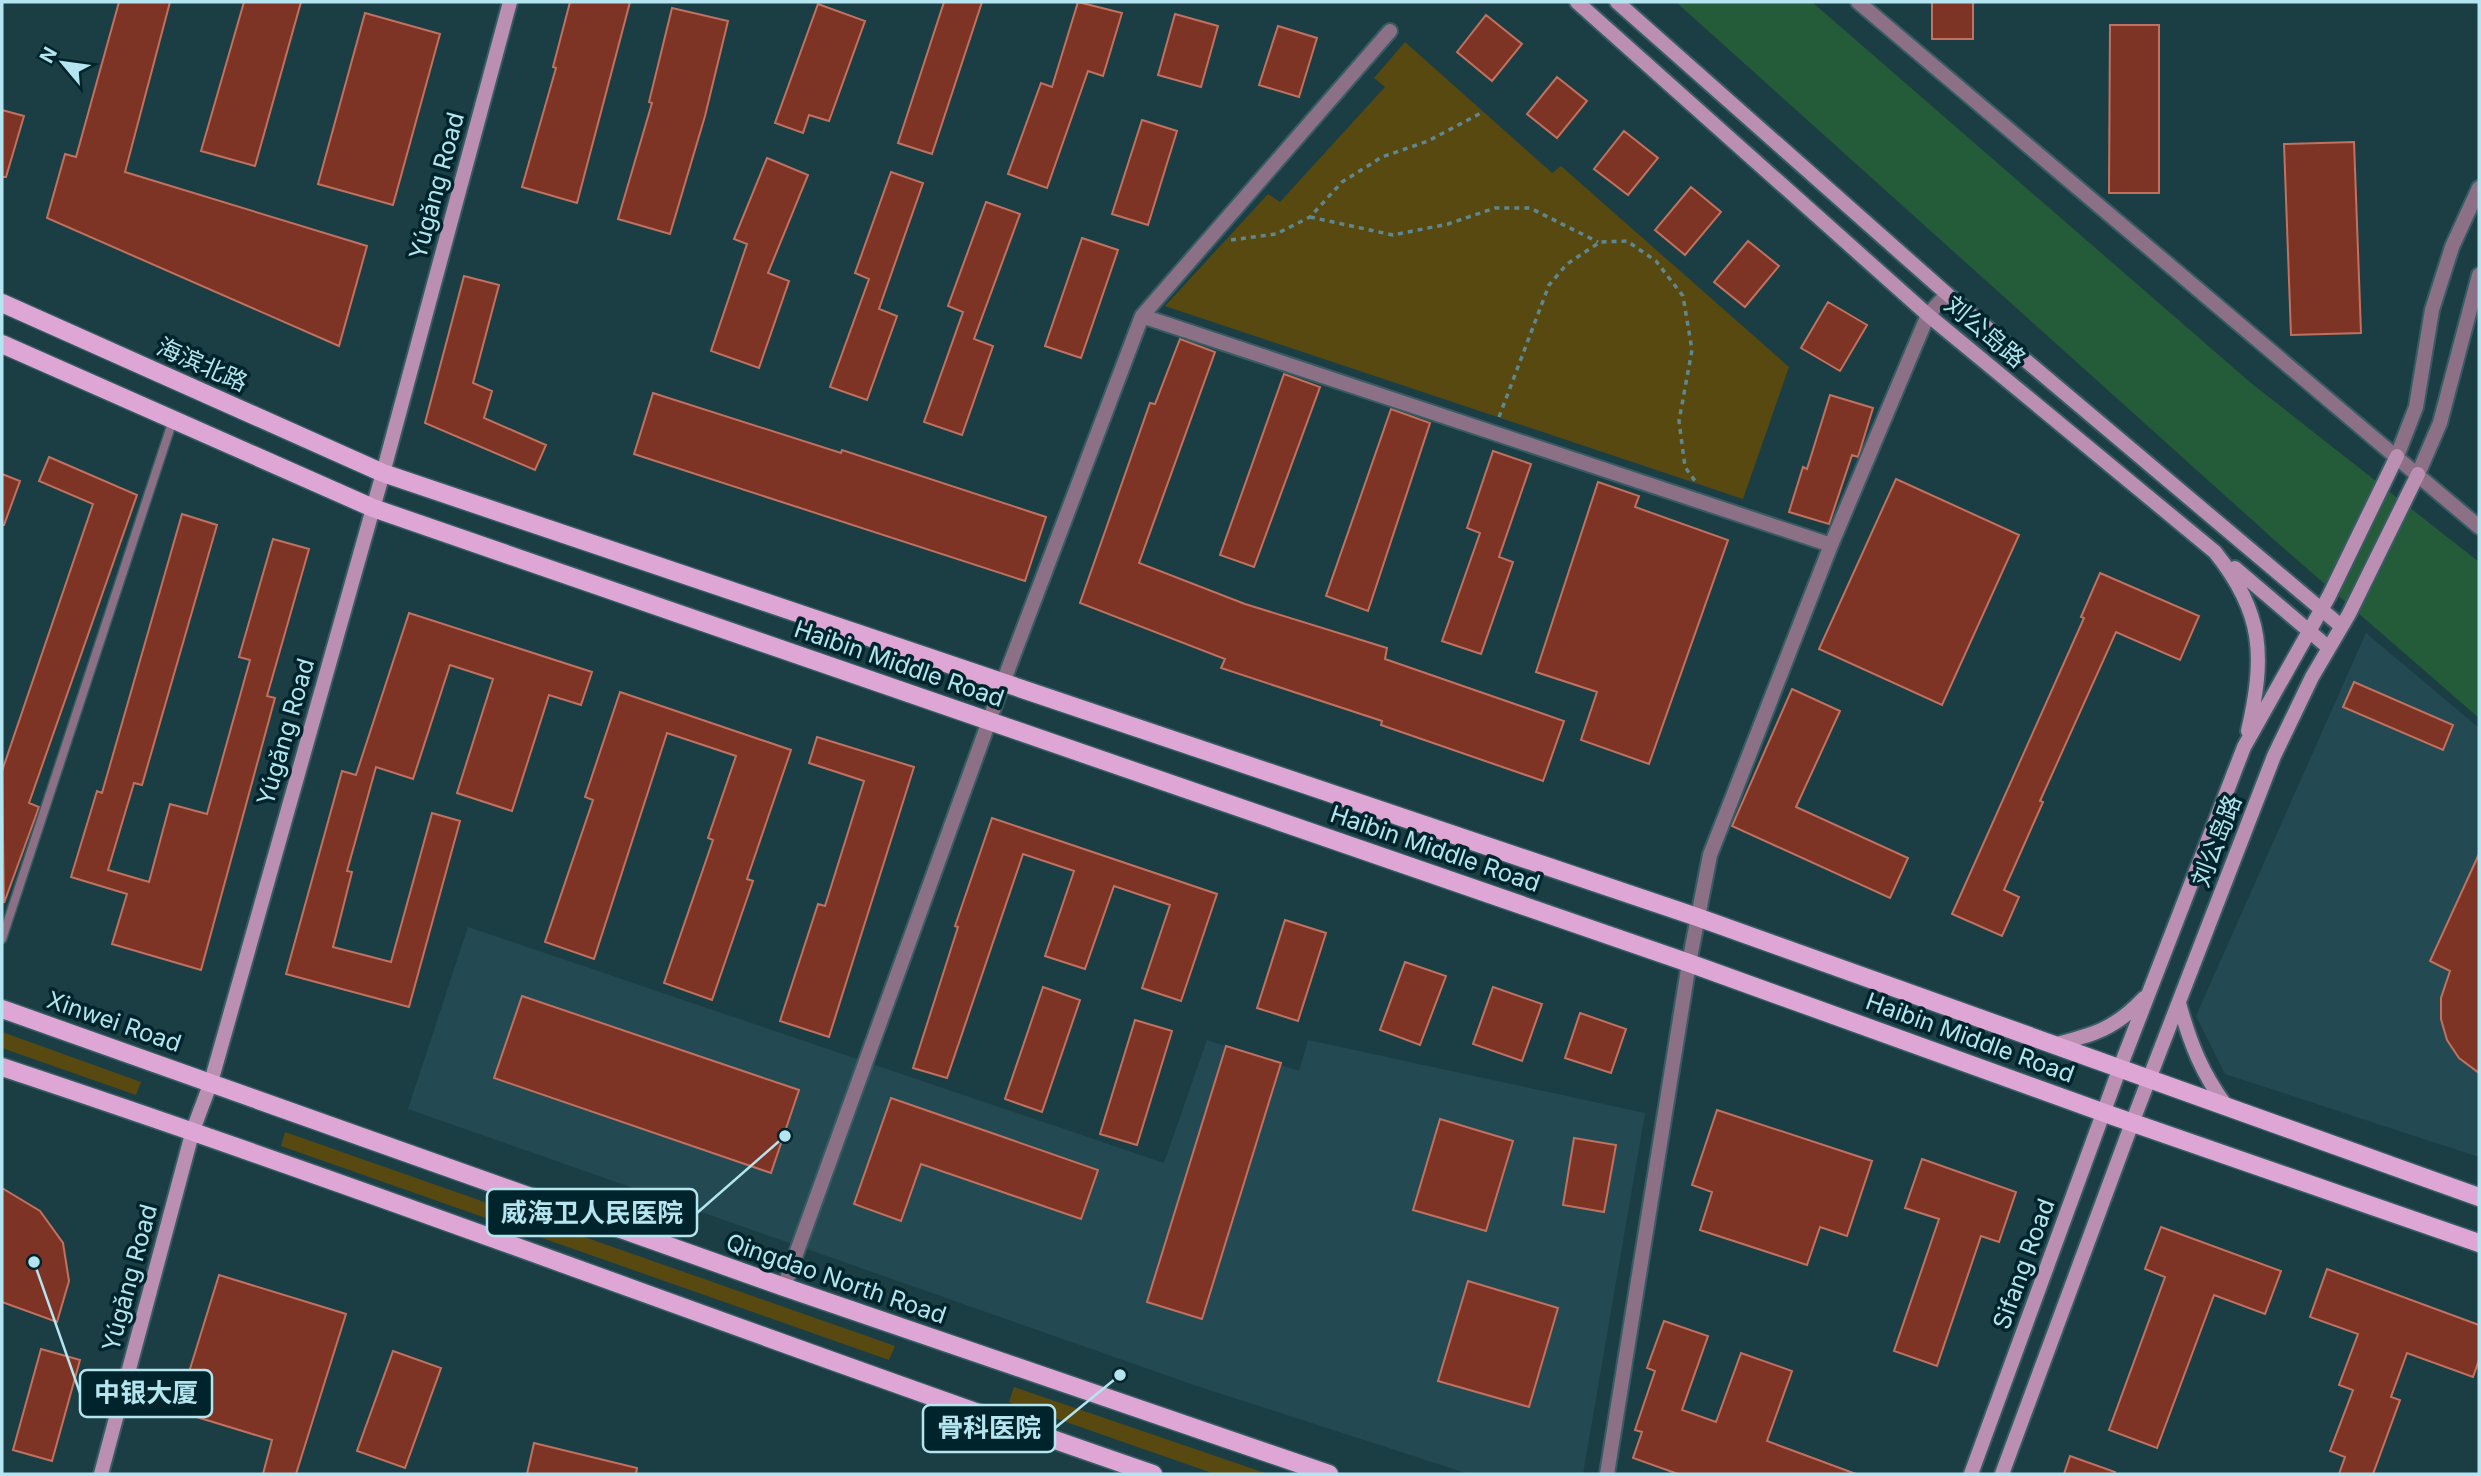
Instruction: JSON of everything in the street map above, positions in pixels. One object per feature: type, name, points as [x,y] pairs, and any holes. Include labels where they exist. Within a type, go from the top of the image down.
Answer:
[{"type":"main road","name":"Yúgǎng Road","points":[[101,1474],[193,1130],[211,1082],[373,508],[510,2]]},
{"type":"main road","name":"刘公岛路","points":[[1577,2],[1928,315],[2216,552],[2239,581],[2255,631],[2259,656],[2256,697],[2244,747],[2119,1070]]},
{"type":"main road","name":"刘公岛路","points":[[1617,2],[1947,294],[2322,610],[2345,620],[2274,756],[2149,1080]]},
{"type":"main road","name":"海滨北路","points":[[2,303],[383,472]]},
{"type":"main road","points":[[2,345],[373,508]]},
{"type":"main road","name":"刘公岛路","points":[[2244,747],[2322,610],[2398,456]]},
{"type":"main road","name":"Haibin Middle Road","points":[[383,472],[1697,916],[2119,1070],[2479,1197]]},
{"type":"main road","points":[[2345,620],[2418,474]]},
{"type":"main road","name":"Haibin Middle Road","points":[[373,508],[1689,963],[2132,1123],[2479,1243]]},
{"type":"main road","points":[[2216,552],[2329,648]]},
{"type":"main road","points":[[2053,1045],[2095,1035],[2123,1019],[2150,992]]},
{"type":"main road","points":[[2179,1003],[2191,1048],[2207,1082],[2228,1108]]},
{"type":"main road","name":"Xinwei Road","points":[[2,1009],[211,1082]]},
{"type":"main road","points":[[2,1067],[193,1130],[795,1350],[1146,1473]]},
{"type":"main road","name":"Sifang Road","points":[[1971,1474],[2119,1070]]},
{"type":"main road","points":[[2001,1474],[2149,1080]]},
{"type":"main road","name":"Qingdao North Road","points":[[211,1082],[785,1287],[1329,1474]]},
{"type":"street","points":[[1858,2],[2479,527]]},
{"type":"street","points":[[785,1287],[989,720],[1142,316],[1390,31]]},
{"type":"street","points":[[2398,456],[2416,407],[2432,310],[2452,247],[2479,188]]},
{"type":"street","points":[[2418,474],[2440,423],[2479,275]]},
{"type":"street","points":[[1607,1474],[1689,963],[1710,855],[1831,545],[1928,315],[1947,294]]},
{"type":"street","points":[[1142,316],[1831,545]]},
{"type":"lane","points":[[2,939],[173,420]]},
{"type":"path","points":[[1226,240],[1251,240],[1276,234],[1310,217],[1342,182],[1382,157],[1428,141],[1483,112]]},
{"type":"path","points":[[1310,217],[1393,235],[1448,224],[1494,208],[1530,208],[1600,242],[1627,241],[1656,261],[1683,296],[1692,350],[1679,421],[1685,467],[1695,483]]},
{"type":"path","points":[[1499,417],[1549,285],[1567,264],[1600,242]]},
{"type":"shaded area","points":[[1676,2],[1812,2],[2251,383],[2479,562],[2479,718],[2280,545]]},
{"type":"shaded area","points":[[1405,42],[1552,173],[1561,166],[1789,367],[1743,499],[1165,306],[1268,194],[1280,202],[1385,87],[1374,78]]},
{"type":"shaded area","points":[[2366,633],[2479,728],[2479,1157],[2225,1074],[2196,1016]]},
{"type":"shaded area","points":[[468,927],[1164,1163],[1207,1040],[1299,1071],[1308,1040],[1645,1113],[1583,1474],[1469,1474],[1194,1385],[408,1109]]},
{"type":"shaded area","points":[[2,1032],[141,1082],[136,1095],[2,1048]]},
{"type":"shaded area","points":[[285,1132],[895,1346],[889,1360],[281,1146]]},
{"type":"shaded area","points":[[1014,1387],[1268,1474],[1215,1474],[1009,1402]]},
{"type":"building","points":[[119,2],[170,2],[125,172],[367,246],[339,346],[47,218],[65,154],[76,157]]},
{"type":"building","points":[[244,2],[301,2],[255,166],[201,151]]},
{"type":"building","points":[[570,2],[630,2],[577,203],[522,187],[556,68],[553,67]]},
{"type":"building","points":[[944,2],[982,2],[932,154],[898,143]]},
{"type":"building","points":[[1078,2],[1122,13],[1103,76],[1088,71],[1047,188],[1008,174],[1041,83],[1052,87]]},
{"type":"building","points":[[1932,2],[1973,2],[1973,39],[1932,39]]},
{"type":"building","points":[[818,4],[865,21],[829,121],[809,115],[803,133],[775,123]]},
{"type":"building","points":[[672,8],[728,21],[705,116],[670,234],[618,219],[652,103],[649,102]]},
{"type":"building","points":[[365,13],[440,34],[393,205],[318,184]]},
{"type":"building","points":[[1175,14],[1218,26],[1201,87],[1158,75]]},
{"type":"building","points":[[1486,15],[1522,44],[1492,81],[1457,52]]},
{"type":"building","points":[[2110,25],[2159,25],[2159,193],[2109,193]]},
{"type":"building","points":[[1278,26],[1317,38],[1299,97],[1259,85]]},
{"type":"building","points":[[1557,77],[1587,101],[1557,138],[1527,114]]},
{"type":"building","points":[[2,110],[24,116],[6,177],[2,177]]},
{"type":"building","points":[[1142,120],[1177,131],[1148,225],[1112,214]]},
{"type":"building","points":[[1624,131],[1658,158],[1628,195],[1594,169]]},
{"type":"building","points":[[2354,142],[2361,333],[2291,335],[2284,144]]},
{"type":"building","points":[[767,158],[808,175],[768,273],[789,281],[759,368],[711,351],[747,244],[734,239]]},
{"type":"building","points":[[891,172],[923,183],[879,309],[897,316],[867,400],[830,387],[869,279],[855,273]]},
{"type":"building","points":[[1691,187],[1721,212],[1685,255],[1655,230]]},
{"type":"building","points":[[986,202],[1020,214],[974,339],[993,346],[962,435],[924,422],[963,312],[948,306]]},
{"type":"building","points":[[1082,238],[1118,250],[1081,358],[1045,346]]},
{"type":"building","points":[[1748,241],[1779,266],[1745,307],[1714,282]]},
{"type":"building","points":[[464,276],[499,285],[473,383],[492,391],[484,418],[546,445],[535,470],[425,423]]},
{"type":"building","points":[[1828,302],[1867,325],[1840,371],[1801,348]]},
{"type":"building","points":[[1180,339],[1215,352],[1139,563],[1245,604],[1387,648],[1385,659],[1564,721],[1543,781],[1381,725],[1382,721],[1221,668],[1225,659],[1080,603],[1150,403],[1155,404]]},
{"type":"building","points":[[1284,374],[1320,387],[1254,567],[1220,555]]},
{"type":"building","points":[[653,393],[841,453],[842,450],[1046,517],[1025,581],[634,454]]},
{"type":"building","points":[[1830,395],[1873,408],[1858,457],[1852,455],[1829,524],[1789,512],[1803,467],[1807,469]]},
{"type":"building","points":[[1391,409],[1430,423],[1368,611],[1326,596]]},
{"type":"building","points":[[1493,451],[1531,464],[1499,557],[1513,562],[1481,654],[1442,641],[1480,533],[1467,528]]},
{"type":"building","points":[[49,457],[137,495],[29,803],[39,807],[4,903],[2,771],[93,504],[39,481]]},
{"type":"building","points":[[2,474],[20,481],[4,525],[2,525]]},
{"type":"building","points":[[1896,479],[2019,535],[1942,705],[1819,649]]},
{"type":"building","points":[[1598,482],[1639,496],[1635,507],[1728,540],[1649,764],[1581,740],[1597,692],[1536,672]]},
{"type":"building","points":[[182,514],[217,525],[142,785],[134,783],[108,870],[149,882],[170,804],[207,814],[250,660],[239,657],[273,539],[309,549],[267,696],[275,698],[201,970],[112,944],[127,894],[71,877],[97,791],[102,793]]},
{"type":"building","points":[[2100,573],[2199,616],[2180,660],[2116,632],[2040,801],[2043,802],[2004,890],[2019,897],[2002,936],[1952,914],[2084,618],[2081,617]]},
{"type":"building","points":[[409,613],[592,672],[581,705],[549,695],[512,811],[457,793],[493,679],[450,665],[413,779],[376,767],[347,871],[352,872],[333,947],[391,962],[432,813],[460,821],[409,1007],[286,974],[342,771],[356,775]]},
{"type":"building","points":[[2354,682],[2453,725],[2443,750],[2343,707]]},
{"type":"building","points":[[1792,689],[1840,711],[1796,807],[1908,858],[1890,898],[1732,826]]},
{"type":"building","points":[[620,692],[791,750],[747,879],[753,881],[712,1000],[664,983],[713,840],[708,838],[736,756],[667,733],[594,959],[545,942],[593,800],[585,797]]},
{"type":"building","points":[[817,737],[914,767],[829,1037],[780,1021],[818,904],[825,906],[864,781],[809,763]]},
{"type":"building","points":[[992,818],[1217,894],[1181,1001],[1142,988],[1170,905],[1114,886],[1085,969],[1045,956],[1074,871],[1023,854],[947,1078],[913,1068],[958,927],[955,926]]},
{"type":"building","points":[[2479,854],[2479,1073],[2459,1058],[2447,1040],[2441,1019],[2441,998],[2450,971],[2430,961]]},
{"type":"building","points":[[1285,920],[1326,933],[1298,1021],[1257,1008]]},
{"type":"building","points":[[1405,962],[1446,976],[1420,1045],[1380,1030]]},
{"type":"building","points":[[1043,987],[1080,1000],[1042,1112],[1005,1099]]},
{"type":"building","points":[[1493,987],[1542,1004],[1522,1061],[1473,1044]]},
{"type":"building","points":[[522,996],[799,1090],[771,1173],[494,1078]]},
{"type":"building","points":[[1580,1013],[1626,1029],[1611,1073],[1565,1058]]},
{"type":"building","points":[[1135,1020],[1172,1031],[1137,1145],[1100,1134]]},
{"type":"building","points":[[1226,1046],[1281,1063],[1202,1319],[1147,1302]]},
{"type":"building","points":[[891,1098],[1098,1170],[1081,1219],[921,1164],[901,1221],[854,1204]]},
{"type":"building","points":[[1717,1110],[1872,1161],[1847,1236],[1820,1227],[1807,1265],[1700,1230],[1712,1192],[1692,1185]]},
{"type":"building","points":[[1440,1119],[1513,1141],[1486,1231],[1413,1210]]},
{"type":"building","points":[[1574,1138],[1616,1145],[1604,1212],[1563,1205]]},
{"type":"building","points":[[1922,1159],[2016,1192],[1999,1242],[1981,1236],[1937,1366],[1894,1351],[1939,1219],[1905,1208]]},
{"type":"building","points":[[2,1188],[40,1211],[63,1243],[69,1281],[57,1322],[2,1302]]},
{"type":"building","points":[[2161,1227],[2281,1271],[2265,1314],[2214,1295],[2157,1448],[2109,1430],[2165,1277],[2145,1269]]},
{"type":"building","points":[[2327,1269],[2479,1325],[2479,1360],[2473,1377],[2407,1353],[2391,1397],[2400,1400],[2373,1474],[2339,1474],[2345,1457],[2330,1451],[2353,1390],[2339,1385],[2358,1334],[2310,1317]]},
{"type":"building","points":[[219,1275],[346,1314],[296,1474],[263,1474],[272,1440],[177,1411]]},
{"type":"building","points":[[1468,1281],[1558,1308],[1529,1407],[1438,1381]]},
{"type":"building","points":[[1664,1321],[1708,1336],[1682,1410],[1716,1422],[1741,1353],[1792,1371],[1767,1441],[1856,1474],[1678,1474],[1633,1458],[1642,1432],[1635,1430],[1655,1371],[1647,1368]]},
{"type":"building","points":[[41,1349],[80,1360],[52,1461],[13,1450]]},
{"type":"building","points":[[393,1351],[441,1368],[405,1468],[357,1451]]},
{"type":"building","points":[[534,1443],[637,1468],[636,1474],[527,1474]]},
{"type":"building","points":[[2070,1456],[2115,1472],[2064,1474]]},
{"type":"place","name":"威海卫人民医院","points":[[785,1136]]},
{"type":"place","name":"中银大厦","points":[[34,1262]]},
{"type":"place","name":"骨科医院","points":[[1120,1375]]}]
